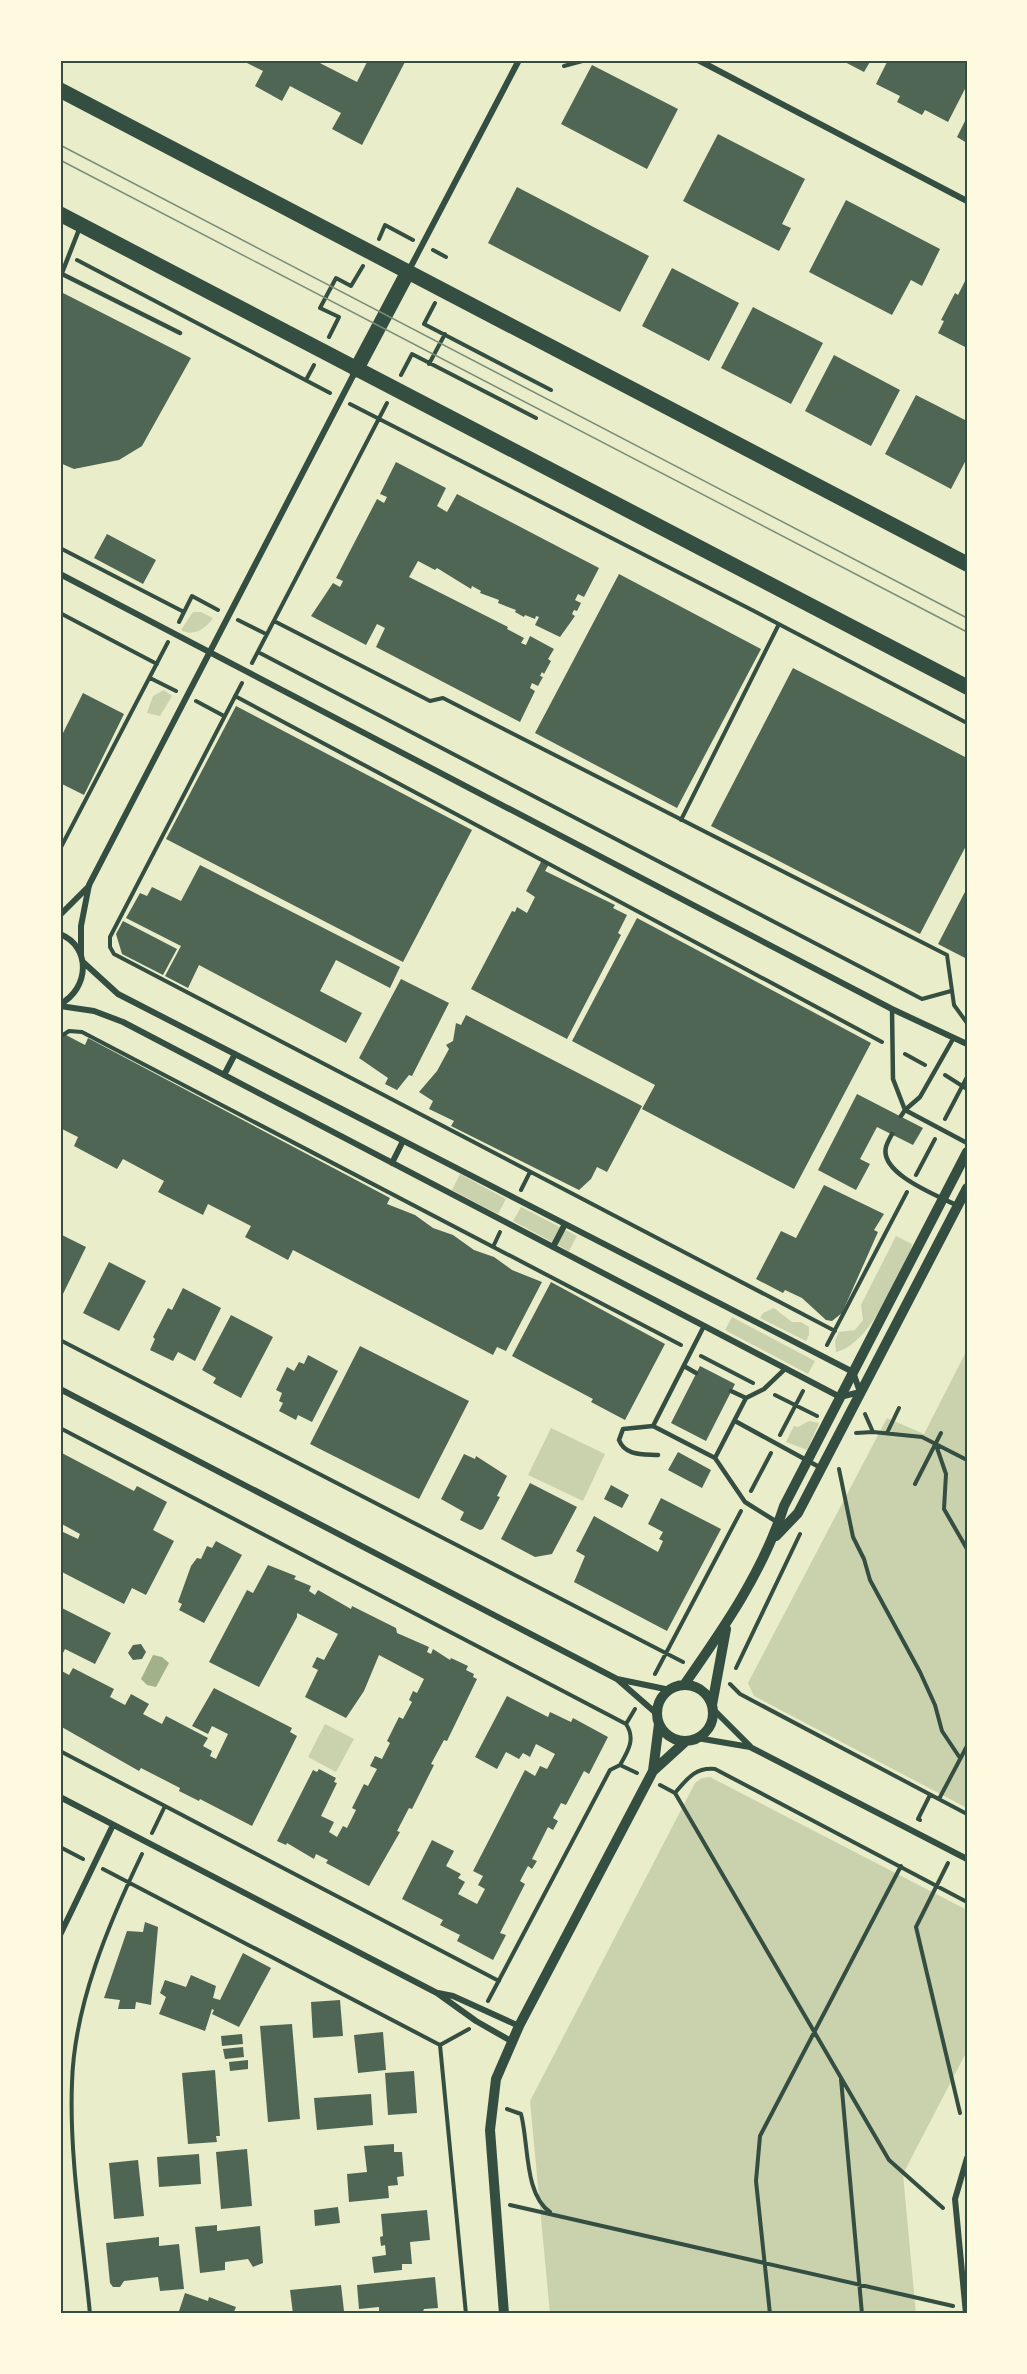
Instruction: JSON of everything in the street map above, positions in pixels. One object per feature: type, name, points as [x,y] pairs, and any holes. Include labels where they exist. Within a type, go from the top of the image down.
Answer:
[{"type":"highway","points":[[60,90],[967,564]]},
{"type":"highway","points":[[60,214],[967,687]]},
{"type":"highway","points":[[356,370],[408,272]]},
{"type":"street","points":[[408,272],[519,60]]},
{"type":"street","points":[[698,60],[967,201]]},
{"type":"street","points":[[60,1005],[71,998],[84,975],[81,926],[89,885],[356,370]]},
{"type":"street","points":[[60,574],[892,1009],[967,1044]]},
{"type":"street","points":[[60,915],[89,885]]},
{"type":"street","points":[[60,934],[75,944],[82,958],[118,993],[853,1372],[861,1392]]},
{"type":"street","points":[[60,1005],[107,1015],[840,1397],[861,1392]]},
{"type":"street","points":[[953,1039],[967,1050]]},
{"type":"street","points":[[224,1075],[234,1054]]},
{"type":"street","points":[[392,1163],[403,1141]]},
{"type":"street","points":[[782,1525],[784,1506],[967,1152]]},
{"type":"street","points":[[684,1685],[726,1626],[782,1525],[798,1513],[821,1468],[845,1431],[861,1392],[967,1188]]},
{"type":"street","points":[[553,1247],[565,1224]]},
{"type":"street","points":[[60,1389],[617,1678],[670,1689],[684,1685],[702,1691],[712,1707],[750,1747],[967,1859]]},
{"type":"street","points":[[504,2314],[494,2201],[490,2108],[496,2079],[511,2041],[653,1771],[709,1725],[726,1626]]},
{"type":"street","points":[[617,1678],[658,1719],[672,1737],[750,1747]]},
{"type":"street","points":[[653,1771],[660,1700],[670,1689]]},
{"type":"street","points":[[60,1797],[437,1993],[476,2021],[511,2041]]},
{"type":"street","points":[[60,1935],[113,1825]]},
{"type":"street","points":[[437,1993],[453,1996],[519,2026]]},
{"type":"street","points":[[965,2311],[965,2279],[955,2199],[967,2158]]},
{"type":"lane","points":[[81,225],[61,276],[180,333]]},
{"type":"lane","points":[[892,1009],[893,1079],[905,1110],[967,1143]]},
{"type":"lane","points":[[901,1116],[920,1097],[953,1039]]},
{"type":"lane","points":[[892,1134],[885,1148],[886,1160],[894,1171],[958,1206]]},
{"type":"lane","points":[[653,1426],[704,1326]]},
{"type":"lane","points":[[684,1366],[696,1373]]},
{"type":"lane","points":[[716,1458],[746,1398],[764,1389],[786,1368]]},
{"type":"lane","points":[[731,1391],[746,1398]]},
{"type":"lane","points":[[735,1421],[821,1468]]},
{"type":"lane","points":[[658,1455],[628,1451],[619,1440],[623,1429],[653,1426],[716,1458],[745,1502],[782,1525]]},
{"type":"path","points":[[564,66],[586,60]]},
{"type":"path","points":[[383,234],[385,225],[400,233]]},
{"type":"path","points":[[69,256],[306,380]]},
{"type":"path","points":[[339,317],[320,308],[336,278],[351,286]]},
{"type":"path","points":[[424,324],[551,390]]},
{"type":"path","points":[[429,364],[445,334]]},
{"type":"path","points":[[412,354],[536,418]]},
{"type":"path","points":[[379,419],[967,723]]},
{"type":"path","points":[[60,548],[184,612]]},
{"type":"path","points":[[60,849],[192,597]]},
{"type":"path","points":[[60,613],[157,664]]},
{"type":"path","points":[[274,621],[427,700],[443,698],[946,955],[954,1005],[967,1023]]},
{"type":"path","points":[[681,820],[779,624]]},
{"type":"path","points":[[258,652],[922,999],[951,991]]},
{"type":"path","points":[[235,696],[965,1087],[967,1077]]},
{"type":"path","points":[[110,937],[112,952],[123,959],[835,1331]]},
{"type":"path","points":[[60,1037],[69,1031],[82,1032],[827,1422]]},
{"type":"path","points":[[60,1340],[666,1654]]},
{"type":"path","points":[[862,1408],[873,1432]]},
{"type":"path","points":[[887,1433],[900,1408]]},
{"type":"path","points":[[60,1428],[626,1724],[630,1731],[630,1748],[620,1765],[610,1770],[499,1981],[60,1751]]},
{"type":"path","points":[[845,1431],[922,1437],[967,1460]]},
{"type":"path","points":[[915,1484],[941,1433]]},
{"type":"path","points":[[935,1444],[946,1474],[944,1509],[967,1549]]},
{"type":"path","points":[[836,1459],[853,1537],[864,1559],[870,1580],[920,1672],[935,1705],[942,1731],[960,1758]]},
{"type":"path","points":[[734,1671],[801,1533]]},
{"type":"path","points":[[729,1682],[740,1694],[967,1814]]},
{"type":"path","points":[[939,1799],[967,1746]]},
{"type":"path","points":[[956,2220],[889,2160],[675,1793],[690,1774],[704,1768],[715,1769],[967,1902]]},
{"type":"path","points":[[920,1834],[926,1822],[918,1818],[930,1795]]},
{"type":"path","points":[[953,1851],[916,1927],[960,2113]]},
{"type":"path","points":[[770,2314],[756,2181],[760,2136],[901,1866]]},
{"type":"path","points":[[90,2314],[74,2133],[72,2082],[77,2041],[94,1971],[129,1882],[441,2045],[466,2314]]},
{"type":"path","points":[[841,2078],[862,2314]]},
{"type":"path","points":[[490,2108],[511,2109],[521,2114],[533,2188],[543,2207],[553,2214]]},
{"type":"path","points":[[494,2201],[859,2284],[965,2311]]},
{"type":"shaded area","points":[[193,612],[201,612],[213,618],[199,631],[190,633],[181,630]]},
{"type":"shaded area","points":[[164,690],[172,696],[160,716],[147,713],[153,696]]},
{"type":"shaded area","points":[[460,1174],[506,1199],[498,1214],[452,1190]]},
{"type":"shaded area","points":[[521,1207],[577,1236],[569,1251],[513,1221]]},
{"type":"shaded area","points":[[896,1236],[912,1244],[890,1292],[871,1324],[860,1337],[848,1347],[836,1352],[835,1341],[839,1332],[855,1330],[863,1320],[861,1305]]},
{"type":"shaded area","points":[[774,1308],[792,1322],[801,1322],[809,1327],[806,1341],[760,1318],[763,1313]]},
{"type":"shaded area","points":[[732,1317],[815,1361],[808,1374],[725,1330]]},
{"type":"shaded area","points":[[967,1350],[967,1808],[754,1696],[748,1683],[887,1418],[924,1434]]},
{"type":"shaded area","points":[[809,1421],[819,1423],[807,1450],[786,1442],[794,1426],[798,1427]]},
{"type":"shaded area","points":[[551,1428],[605,1454],[583,1501],[528,1475]]},
{"type":"shaded area","points":[[153,1655],[162,1657],[169,1663],[156,1687],[147,1685],[141,1679]]},
{"type":"shaded area","points":[[325,1724],[354,1739],[336,1772],[308,1757]]},
{"type":"shaded area","points":[[710,1777],[967,1910],[967,2051],[903,2174],[916,2314],[550,2314],[530,2101],[695,1783],[702,1778]]},
{"type":"building","points":[[241,60],[314,60],[357,82],[368,60],[406,60],[362,145],[332,129],[341,113],[290,86],[282,101],[255,86],[263,71]]},
{"type":"building","points":[[841,60],[871,60],[864,72]]},
{"type":"building","points":[[888,60],[967,60],[967,85],[948,122],[925,110],[922,115],[897,102],[900,96],[876,84]]},
{"type":"building","points":[[592,65],[678,109],[647,169],[561,124]]},
{"type":"building","points":[[967,117],[967,143],[957,137]]},
{"type":"building","points":[[718,134],[805,179],[782,224],[791,228],[779,251],[683,201]]},
{"type":"building","points":[[517,187],[649,256],[620,312],[488,243]]},
{"type":"building","points":[[846,200],[940,249],[922,286],[911,280],[892,315],[809,272]]},
{"type":"building","points":[[672,268],[739,303],[709,361],[642,326]]},
{"type":"building","points":[[967,277],[967,348],[938,333],[944,321],[941,320],[955,293],[958,295]]},
{"type":"building","points":[[63,293],[191,358],[142,446],[119,460],[74,469],[60,463],[60,299]]},
{"type":"building","points":[[753,307],[823,343],[791,404],[721,368]]},
{"type":"building","points":[[834,355],[900,390],[871,446],[805,411]]},
{"type":"building","points":[[916,395],[967,421],[967,458],[951,489],[885,454]]},
{"type":"building","points":[[396,462],[446,488],[437,506],[447,512],[457,494],[599,568],[584,597],[578,594],[575,600],[581,603],[577,611],[574,610],[572,614],[575,616],[560,637],[535,625],[539,617],[536,616],[535,619],[525,615],[524,617],[515,612],[516,610],[498,603],[499,600],[480,593],[481,591],[472,586],[471,589],[437,568],[435,570],[418,561],[409,577],[508,627],[507,629],[524,638],[521,643],[526,645],[530,636],[554,649],[548,659],[551,661],[544,674],[542,672],[540,676],[543,677],[538,686],[532,683],[530,688],[535,691],[520,722],[376,647],[385,628],[377,624],[366,645],[311,616],[333,583],[340,587],[343,581],[336,578],[377,499],[384,503],[387,497],[380,494]]},
{"type":"building","points":[[107,534],[156,560],[143,584],[94,558]]},
{"type":"building","points":[[619,574],[761,649],[677,808],[535,733]]},
{"type":"building","points":[[793,668],[967,758],[967,844],[920,934],[711,826]]},
{"type":"building","points":[[83,693],[124,714],[84,795],[60,783],[60,739]]},
{"type":"building","points":[[236,706],[472,830],[403,962],[166,839]]},
{"type":"building","points":[[542,860],[549,864],[545,871],[615,905],[613,908],[627,915],[618,933],[621,935],[567,1039],[471,989],[512,911],[515,912],[517,907],[527,913],[535,897],[526,891]]},
{"type":"building","points":[[200,865],[400,967],[390,988],[336,960],[320,991],[362,1013],[346,1043],[199,965],[188,988],[165,976],[181,946],[126,918],[140,893],[147,896],[152,887],[181,901]]},
{"type":"building","points":[[967,888],[967,959],[938,944]]},
{"type":"building","points":[[637,918],[871,1043],[794,1189],[642,1109],[655,1085],[572,1041]]},
{"type":"building","points":[[123,921],[177,949],[163,975],[122,954],[116,934]]},
{"type":"building","points":[[401,979],[449,1003],[412,1076],[409,1075],[397,1090],[385,1084],[388,1078],[359,1058]]},
{"type":"building","points":[[466,1015],[642,1106],[607,1172],[597,1167],[591,1179],[579,1190],[451,1126],[454,1121],[429,1109],[433,1101],[419,1092],[437,1071],[449,1049],[446,1045],[453,1041],[456,1023],[461,1025]]},
{"type":"building","points":[[64,1034],[85,1045],[88,1038],[390,1198],[387,1204],[415,1215],[433,1228],[453,1235],[474,1250],[494,1257],[512,1270],[542,1282],[506,1351],[497,1347],[493,1355],[293,1250],[288,1260],[245,1237],[251,1226],[208,1204],[203,1215],[158,1192],[164,1181],[123,1159],[117,1169],[74,1146],[78,1137],[60,1128],[60,1043]]},
{"type":"building","points":[[857,1094],[923,1128],[913,1145],[877,1127],[860,1159],[870,1164],[856,1190],[818,1170]]},
{"type":"building","points":[[824,1185],[884,1214],[874,1230],[878,1232],[842,1313],[832,1321],[826,1320],[802,1298],[785,1290],[783,1293],[756,1279],[781,1231],[796,1238]]},
{"type":"building","points":[[60,1234],[86,1247],[60,1300]]},
{"type":"building","points":[[109,1262],[146,1281],[119,1331],[83,1313]]},
{"type":"building","points":[[551,1282],[665,1344],[625,1420],[591,1402],[593,1399],[512,1356]]},
{"type":"building","points":[[183,1288],[221,1308],[195,1361],[178,1352],[173,1361],[150,1350],[155,1339],[153,1337],[168,1308],[172,1310]]},
{"type":"building","points":[[231,1315],[273,1337],[241,1398],[213,1383],[216,1378],[202,1370]]},
{"type":"building","points":[[360,1346],[469,1401],[419,1499],[310,1444]]},
{"type":"building","points":[[308,1355],[338,1371],[312,1422],[298,1415],[296,1420],[279,1411],[283,1403],[279,1401],[282,1393],[276,1390],[287,1367],[294,1371],[299,1362],[304,1364]]},
{"type":"building","points":[[700,1366],[735,1384],[706,1441],[671,1423]]},
{"type":"building","points":[[60,1452],[134,1491],[137,1486],[167,1502],[153,1530],[174,1541],[146,1595],[132,1588],[124,1604],[60,1571],[61,1531],[78,1539],[80,1534],[60,1523]]},
{"type":"building","points":[[678,1452],[711,1470],[702,1488],[668,1470]]},
{"type":"building","points":[[464,1454],[475,1459],[476,1456],[507,1476],[497,1496],[500,1497],[483,1529],[480,1530],[460,1520],[464,1512],[441,1499]]},
{"type":"building","points":[[530,1483],[577,1507],[552,1554],[535,1557],[501,1539]]},
{"type":"building","points":[[611,1485],[629,1495],[622,1508],[604,1499]]},
{"type":"building","points":[[661,1498],[721,1529],[667,1631],[574,1582],[585,1556],[576,1551],[594,1516],[658,1552],[663,1541],[659,1539],[663,1532],[648,1524]]},
{"type":"building","points":[[216,1541],[242,1555],[204,1623],[179,1610],[182,1604],[178,1602],[191,1566],[197,1558],[201,1559],[207,1546],[212,1548]]},
{"type":"building","points":[[268,1565],[296,1576],[294,1579],[311,1586],[309,1591],[315,1595],[318,1590],[351,1609],[352,1606],[396,1628],[397,1633],[429,1647],[427,1652],[431,1654],[433,1649],[450,1660],[451,1658],[468,1666],[466,1670],[474,1674],[473,1677],[477,1679],[447,1741],[444,1740],[431,1764],[434,1765],[412,1809],[409,1808],[397,1831],[400,1832],[369,1886],[326,1863],[328,1860],[316,1854],[314,1859],[287,1843],[286,1845],[277,1841],[313,1770],[317,1772],[319,1769],[336,1778],[334,1782],[337,1783],[321,1816],[334,1822],[329,1832],[337,1837],[343,1826],[347,1828],[356,1810],[352,1808],[364,1784],[368,1786],[377,1769],[370,1766],[375,1756],[382,1759],[390,1743],[387,1741],[399,1717],[403,1719],[412,1702],[409,1700],[413,1691],[417,1693],[424,1679],[379,1655],[364,1691],[346,1718],[305,1697],[318,1670],[312,1667],[317,1657],[324,1660],[338,1634],[297,1613],[297,1617],[259,1687],[209,1662],[247,1590],[253,1593]]},
{"type":"building","points":[[60,1607],[111,1633],[95,1664],[65,1649],[60,1659]]},
{"type":"building","points":[[141,1644],[146,1652],[142,1659],[133,1660],[128,1653],[133,1645]]},
{"type":"building","points":[[73,1668],[114,1689],[110,1697],[125,1705],[131,1694],[149,1704],[143,1714],[162,1724],[166,1716],[208,1738],[203,1746],[212,1751],[210,1756],[216,1759],[228,1734],[212,1726],[208,1734],[192,1726],[214,1688],[292,1728],[290,1732],[297,1736],[252,1826],[200,1799],[199,1801],[179,1791],[180,1788],[141,1768],[139,1771],[60,1726],[60,1670],[69,1675]]},
{"type":"building","points":[[507,1696],[548,1717],[550,1712],[571,1722],[573,1718],[608,1737],[589,1774],[584,1771],[566,1805],[561,1803],[553,1818],[558,1821],[553,1830],[548,1827],[532,1859],[537,1861],[532,1869],[528,1866],[520,1881],[525,1884],[500,1933],[506,1935],[493,1960],[457,1941],[460,1935],[440,1925],[443,1920],[402,1899],[432,1840],[454,1851],[446,1866],[461,1874],[458,1878],[465,1882],[458,1894],[477,1904],[485,1889],[478,1885],[483,1876],[473,1871],[525,1770],[535,1776],[540,1766],[547,1769],[555,1754],[536,1744],[530,1757],[523,1753],[519,1759],[506,1752],[497,1769],[475,1757]]},
{"type":"building","points":[[145,1922],[158,1927],[151,2005],[136,2002],[135,2009],[118,2009],[120,2000],[104,1998],[127,1931],[143,1932]]},
{"type":"building","points":[[243,1953],[271,1968],[239,2027],[212,2014],[214,2010],[212,2009],[205,2031],[159,2014],[166,1997],[160,1993],[165,1980],[186,1987],[191,1975],[216,1986],[213,1998],[220,2000]]},
{"type":"building","points":[[340,2000],[343,2036],[313,2038],[311,2002]]},
{"type":"building","points":[[292,2024],[300,2119],[268,2122],[260,2026]]},
{"type":"building","points":[[383,2032],[386,2070],[358,2073],[354,2035]]},
{"type":"building","points":[[242,2034],[243,2044],[222,2046],[221,2036]]},
{"type":"building","points":[[243,2047],[244,2057],[225,2059],[223,2049]]},
{"type":"building","points":[[248,2060],[248,2069],[230,2071],[229,2062]]},
{"type":"building","points":[[215,2070],[220,2136],[216,2136],[217,2142],[188,2144],[182,2073]]},
{"type":"building","points":[[414,2071],[417,2113],[388,2115],[385,2073]]},
{"type":"building","points":[[371,2094],[373,2125],[317,2130],[314,2098]]},
{"type":"building","points":[[394,2144],[394,2152],[402,2152],[404,2176],[397,2177],[398,2185],[388,2186],[389,2198],[349,2202],[347,2174],[367,2172],[364,2146]]},
{"type":"building","points":[[247,2149],[252,2206],[221,2209],[216,2152]]},
{"type":"building","points":[[199,2154],[201,2184],[159,2187],[157,2157]]},
{"type":"building","points":[[138,2160],[144,2216],[114,2219],[109,2163]]},
{"type":"building","points":[[338,2207],[340,2223],[315,2226],[314,2210]]},
{"type":"building","points":[[427,2210],[430,2240],[410,2242],[412,2264],[402,2264],[402,2270],[374,2273],[372,2257],[386,2255],[385,2245],[381,2246],[380,2237],[383,2236],[381,2214]]},
{"type":"building","points":[[217,2225],[217,2231],[260,2226],[263,2263],[253,2267],[248,2259],[225,2262],[225,2270],[200,2273],[195,2227]]},
{"type":"building","points":[[159,2237],[159,2246],[179,2244],[184,2289],[160,2291],[158,2277],[124,2281],[120,2287],[113,2287],[110,2283],[106,2243]]},
{"type":"building","points":[[435,2277],[438,2308],[424,2309],[422,2314],[379,2314],[379,2307],[359,2309],[357,2285]]},
{"type":"building","points":[[341,2285],[344,2311],[332,2314],[293,2314],[290,2290]]},
{"type":"building","points":[[185,2293],[208,2301],[209,2297],[236,2307],[233,2314],[178,2314]]},
{"type":"tram line","points":[[60,145],[967,618]]},
{"type":"tram line","points":[[60,160],[967,632]]}]
